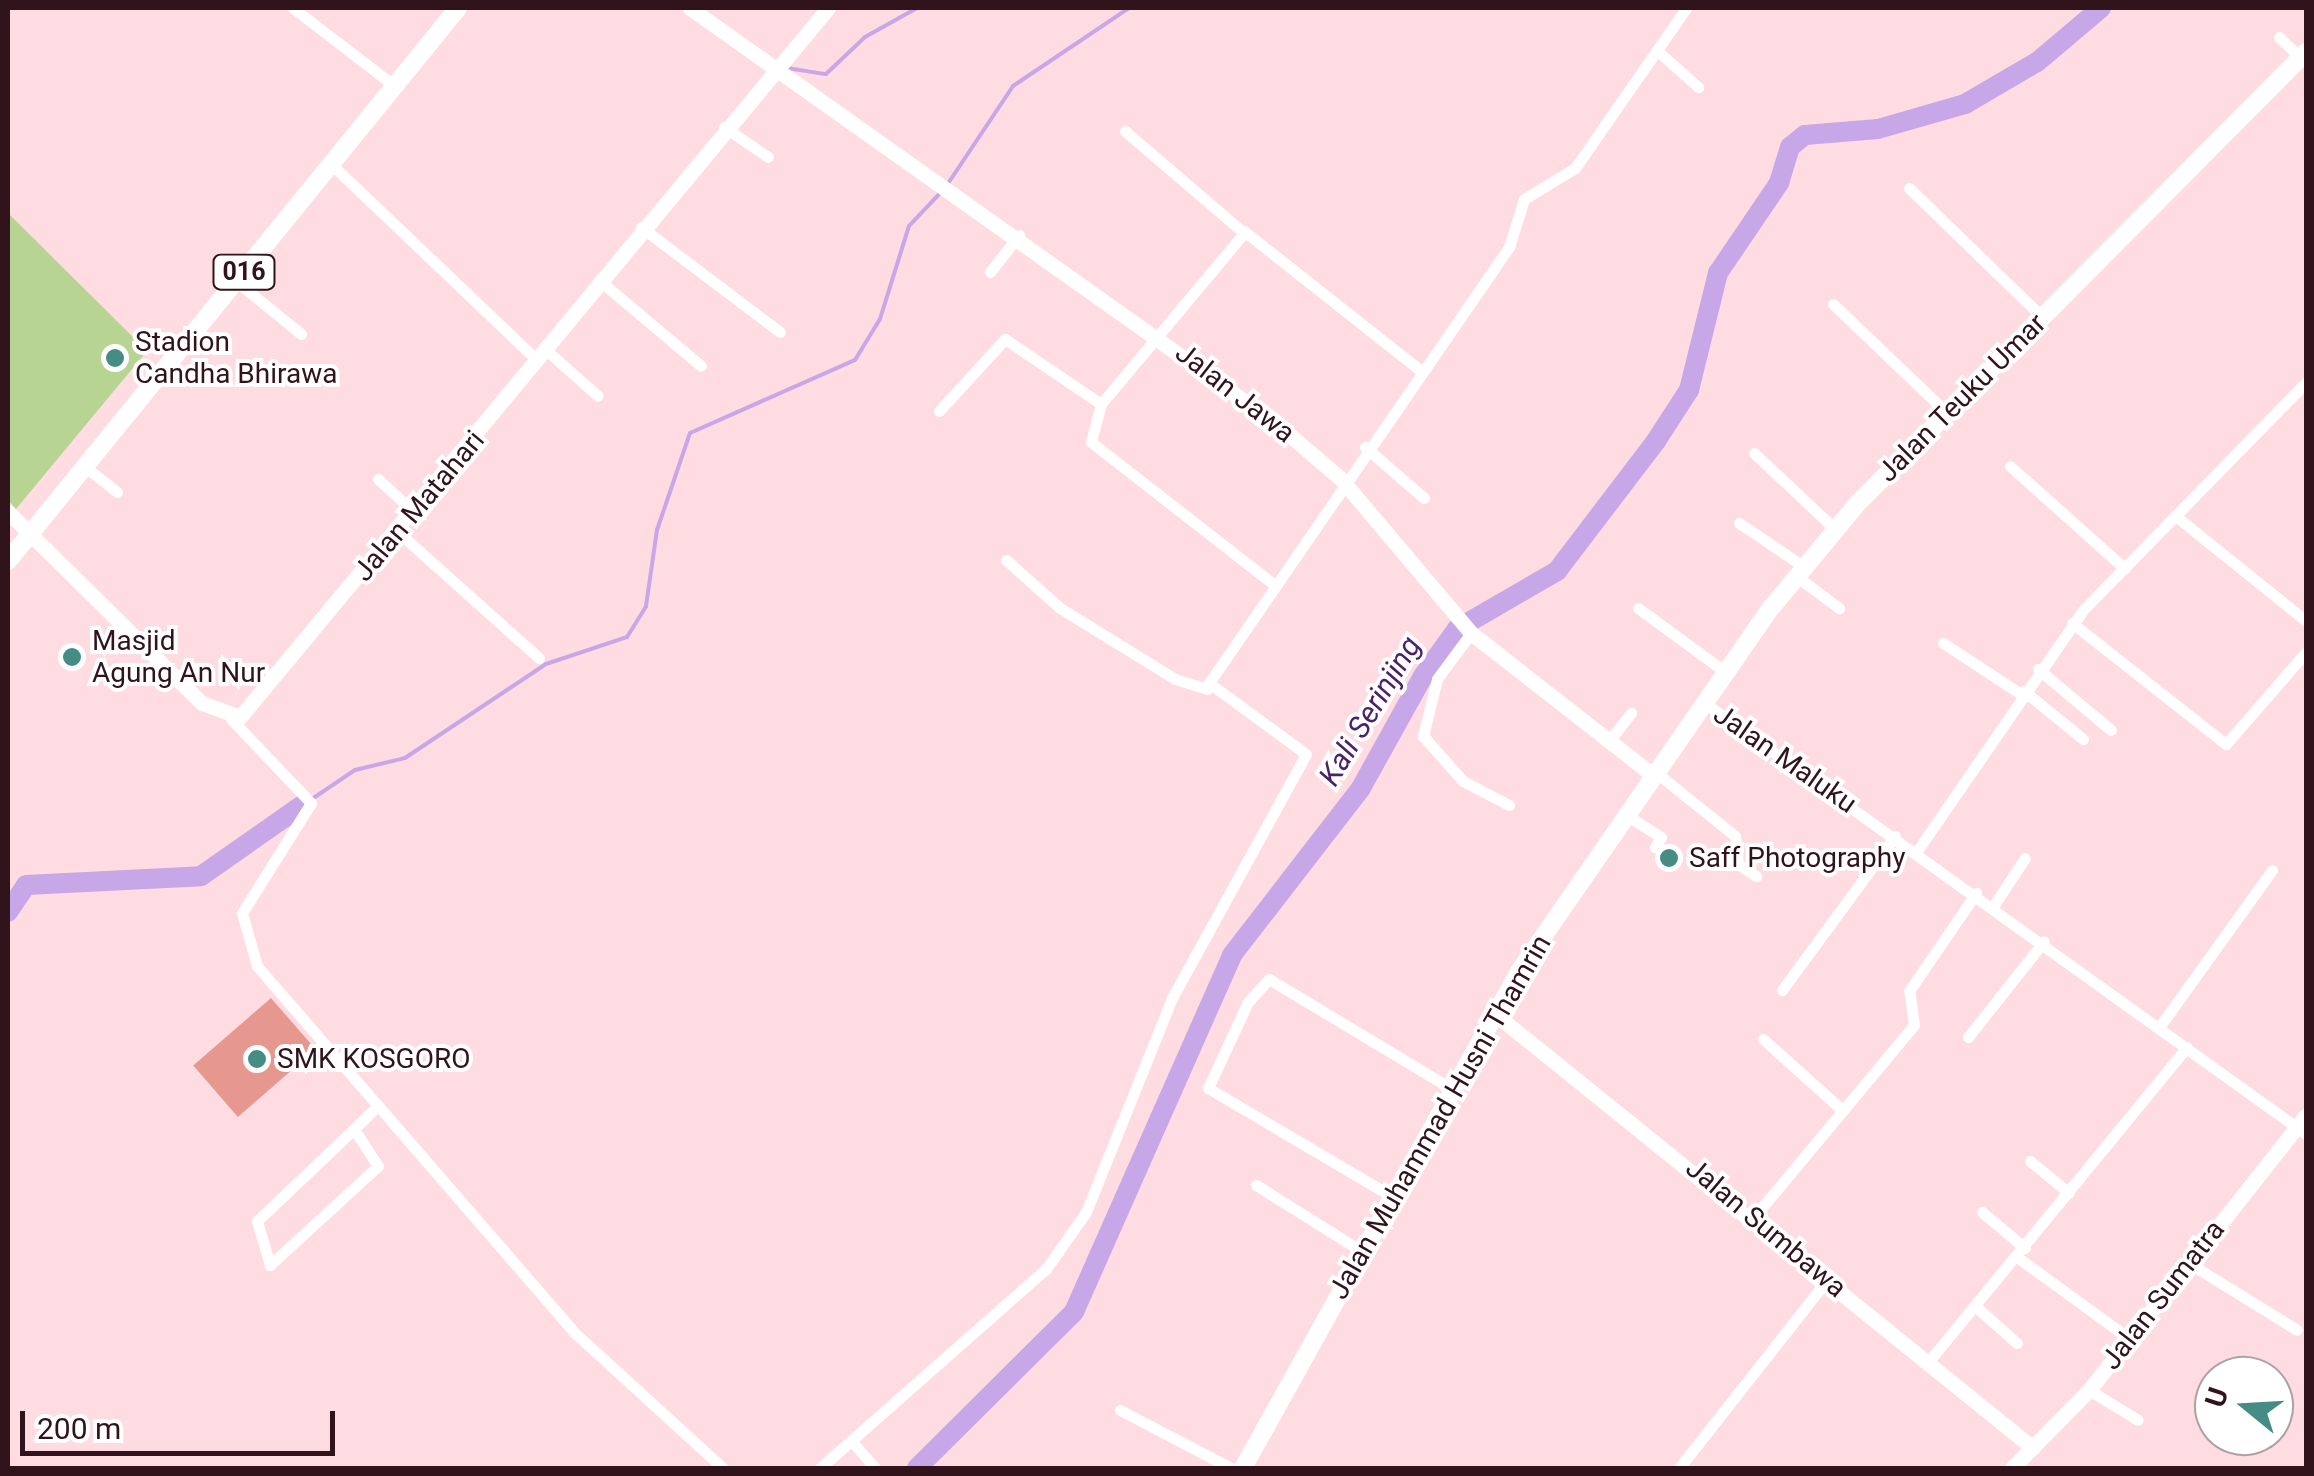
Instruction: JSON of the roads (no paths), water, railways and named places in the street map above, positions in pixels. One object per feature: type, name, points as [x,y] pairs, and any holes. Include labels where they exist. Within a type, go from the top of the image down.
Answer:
[{"type":"main road","name":"016","points":[[8,560],[392,84],[458,8]]},
{"type":"main road","name":"Jalan Teuku Umar","points":[[1652,771],[1799,571],[1835,529],[1946,412],[2304,55]]},
{"type":"main road","name":"Jalan Muhammad Husni Thamrin","points":[[1243,1468],[1495,1014],[1652,771]]},
{"type":"street","points":[[293,8],[392,84]]},
{"type":"street","name":"Jalan Jawa","points":[[690,8],[777,63],[1160,335],[1341,479],[1469,632],[1652,771]]},
{"type":"street","name":"Jalan Matahari","points":[[231,719],[250,710],[542,355],[641,227],[777,63],[828,8]]},
{"type":"street","points":[[1208,689],[1270,582],[1514,240],[1524,199],[1575,168],[1661,54],[1686,8]]},
{"type":"street","points":[[2279,36],[2304,55]]},
{"type":"street","points":[[1661,54],[1698,87]]},
{"type":"street","points":[[724,127],[768,157]]},
{"type":"street","points":[[1125,131],[1421,371]]},
{"type":"street","points":[[330,163],[542,355],[598,396]]},
{"type":"street","points":[[1909,188],[2042,317]]},
{"type":"street","points":[[641,227],[780,332]]},
{"type":"street","points":[[1244,231],[1101,404],[1094,446],[1270,582]]},
{"type":"street","points":[[990,272],[1018,235]]},
{"type":"street","points":[[600,280],[701,366]]},
{"type":"street","points":[[236,281],[301,334]]},
{"type":"street","points":[[1833,304],[1946,412]]},
{"type":"street","points":[[939,411],[1005,339],[1101,404]]},
{"type":"street","points":[[1917,851],[2072,623],[2306,382]]},
{"type":"street","points":[[1365,447],[1424,498]]},
{"type":"street","points":[[1754,454],[1835,529]]},
{"type":"street","points":[[84,466],[117,492]]},
{"type":"street","points":[[2010,466],[2125,569]]},
{"type":"street","points":[[378,479],[414,512]]},
{"type":"street","points":[[8,512],[202,703],[231,719],[309,801],[249,895],[240,930],[285,1004],[576,1334],[724,1468]]},
{"type":"street","points":[[2178,518],[2306,621]]},
{"type":"street","points":[[1739,523],[1838,608]]},
{"type":"street","points":[[398,532],[539,658]]},
{"type":"street","points":[[820,1468],[857,1449],[1046,1269],[1086,1212],[1172,998],[1305,757],[1304,745],[1208,689],[1175,679],[1060,608],[1006,560]]},
{"type":"street","points":[[1638,608],[1724,671]]},
{"type":"street","points":[[2072,623],[2226,744],[2306,652]]},
{"type":"street","points":[[1469,632],[1437,679],[1423,736],[1463,781],[1509,805]]},
{"type":"street","points":[[1942,643],[2023,693],[2083,739]]},
{"type":"street","points":[[2038,669],[2111,730]]},
{"type":"street","name":"Jalan Maluku","points":[[1702,701],[1994,905],[2187,1048],[2304,1126]]},
{"type":"street","points":[[1608,741],[1630,713]]},
{"type":"street","points":[[1652,771],[1735,836],[1738,864],[1756,876]]},
{"type":"street","points":[[1623,812],[1661,837],[1655,847]]},
{"type":"street","points":[[1782,990],[1895,836]]},
{"type":"street","points":[[1994,905],[2024,858]]},
{"type":"street","points":[[2160,1026],[2272,870]]},
{"type":"street","points":[[1754,1217],[1914,1025],[1910,990],[1976,893]]},
{"type":"street","points":[[1968,1037],[2044,941]]},
{"type":"street","points":[[1393,1198],[1208,1088],[1248,1002],[1269,979],[1452,1089]]},
{"type":"street","name":"Jalan Sumbawa","points":[[1495,1014],[1754,1217],[2032,1448]]},
{"type":"street","points":[[1763,1040],[1842,1110]]},
{"type":"street","points":[[1929,1361],[2187,1048]]},
{"type":"street","points":[[354,1129],[378,1166],[270,1265],[257,1221],[375,1108]]},
{"type":"street","name":"Jalan Sumatra","points":[[2012,1468],[2088,1390],[2187,1262],[2304,1126]]},
{"type":"street","points":[[2030,1161],[2069,1193]]},
{"type":"street","points":[[1256,1185],[1363,1252]]},
{"type":"street","points":[[1982,1212],[2021,1252],[2130,1339]]},
{"type":"street","points":[[2187,1262],[2298,1330]]},
{"type":"street","points":[[1679,1468],[1827,1280]]},
{"type":"street","points":[[1975,1306],[2017,1343]]},
{"type":"street","points":[[2088,1390],[2138,1420]]},
{"type":"street","points":[[1120,1410],[1231,1468]]},
{"type":"street","points":[[857,1449],[875,1468]]},
{"type":"waterway","points":[[787,68],[826,74],[865,37],[917,8]]},
{"type":"waterway","points":[[947,185],[1013,86],[1129,8]]},
{"type":"waterway","name":"Kali Serinjing","points":[[917,1468],[1074,1312],[1232,955],[1361,788],[1423,676],[1457,629],[1557,571],[1656,441],[1689,390],[1718,273],[1779,183],[1790,147],[1805,135],[1878,129],[1965,104],[2037,62],[2101,8]]},
{"type":"waterway","points":[[312,799],[355,770],[405,758],[546,664],[627,637],[646,606],[657,530],[690,433],[855,360],[880,319],[909,226],[941,192]]},
{"type":"waterway","points":[[8,912],[26,885],[201,876],[301,806]]},
{"type":"place","name":"Stadion Candha Bhirawa","points":[[115,358]]},
{"type":"place","name":"Masjid Agung An Nur","points":[[72,657]]},
{"type":"place","name":"Saff Photography","points":[[1669,858]]},
{"type":"place","name":"SMK KOSGORO","points":[[257,1059]]}]
